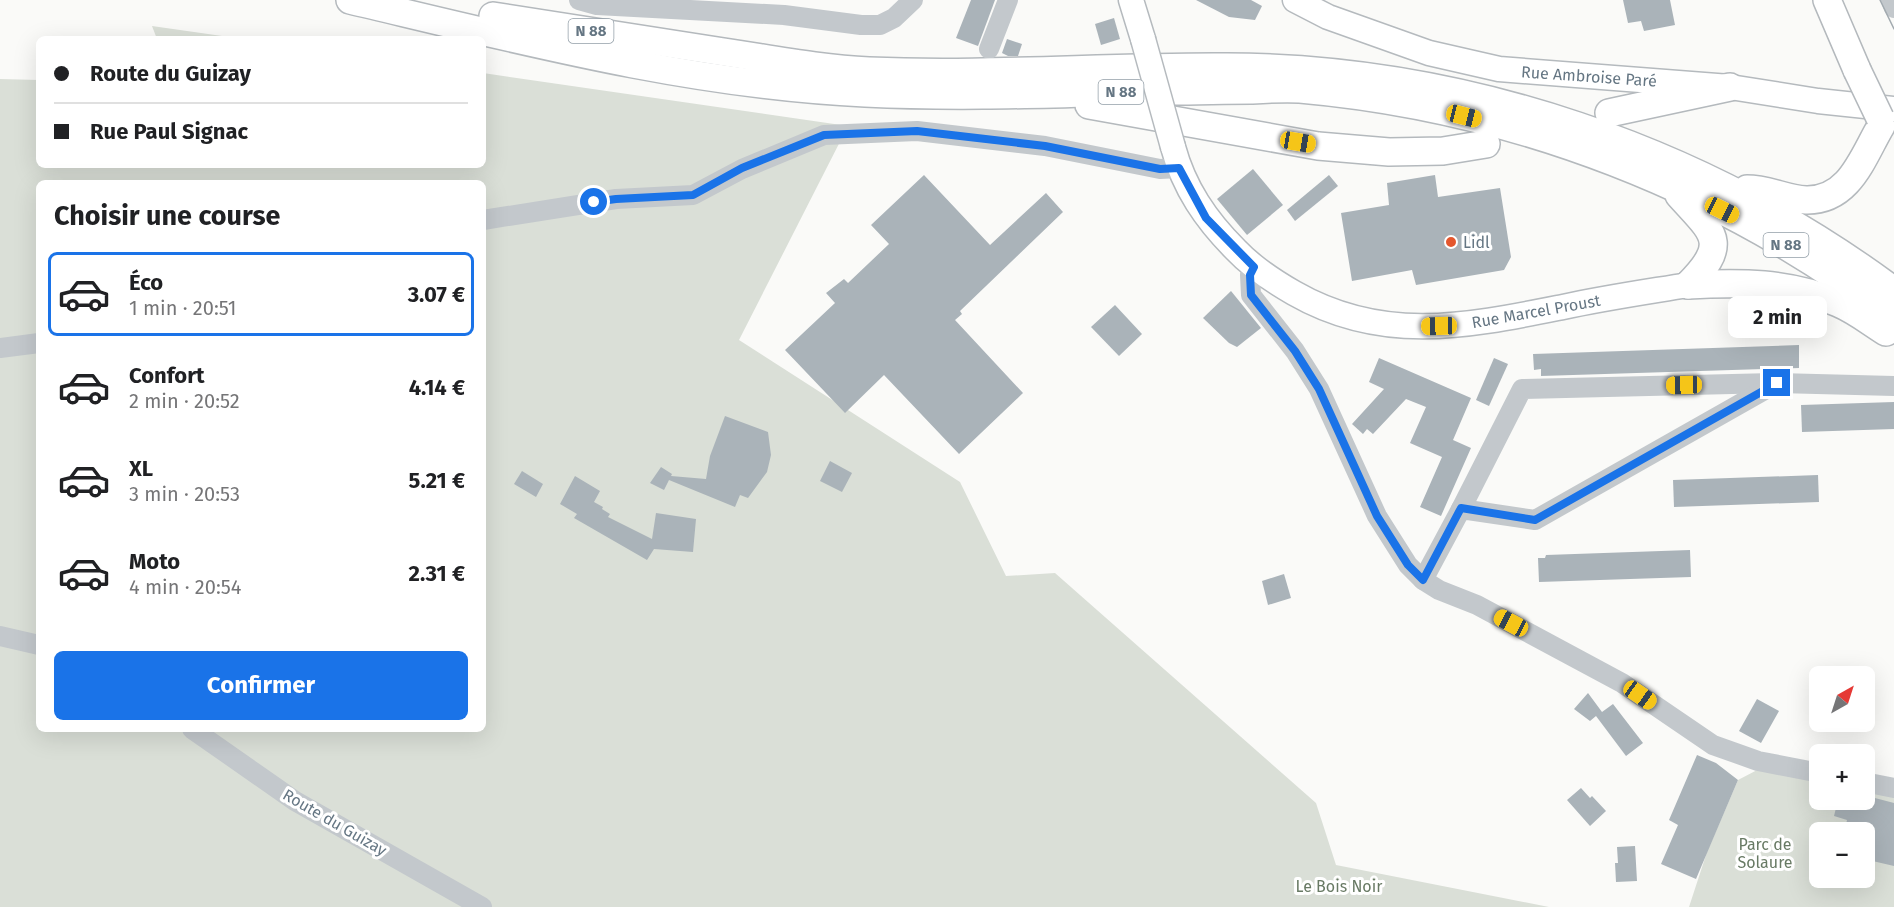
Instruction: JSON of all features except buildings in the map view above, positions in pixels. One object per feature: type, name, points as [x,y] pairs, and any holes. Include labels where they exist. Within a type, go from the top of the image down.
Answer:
[{"type":"highway","name":"N 88","points":[[350,0],[642,66],[741,82],[864,93],[1035,94],[1298,88],[1413,105],[1543,136],[1671,185],[1757,227],[1819,265],[1894,319]]},
{"type":"highway","name":"N 88","points":[[418,0],[485,15],[764,58],[875,71],[970,74],[1227,67],[1300,70],[1375,78],[1431,88],[1547,117],[1643,150],[1770,210],[1894,291]]},
{"type":"highway","points":[[513,0],[764,58]]},
{"type":"highway","points":[[1729,189],[1763,189],[1783,196],[1807,200],[1825,196],[1839,189],[1855,174],[1887,123],[1857,70],[1827,0]]},
{"type":"highway","points":[[1609,113],[1730,87]]},
{"type":"highway","points":[[1035,94],[1318,146],[1389,152],[1443,151],[1486,144]]},
{"type":"highway","points":[[1671,185],[1711,229],[1714,241],[1713,251],[1705,268],[1688,285]]},
{"type":"highway","points":[[1688,285],[1741,282],[1779,286],[1809,293],[1839,303],[1894,336]]},
{"type":"main road","name":"Rue Marcel Proust","points":[[1131,0],[1176,158],[1206,218],[1254,267],[1313,304],[1373,324],[1406,327],[1439,326],[1479,322],[1688,285]]},
{"type":"main road","name":"Rue Ambroise Paré","points":[[1295,0],[1328,17],[1429,53],[1499,69],[1730,87],[1818,101],[1887,123]]},
{"type":"street","points":[[579,0],[597,5],[783,15],[861,26],[880,25],[894,18],[913,0]]},
{"type":"street","points":[[989,49],[1008,0]]},
{"type":"street","points":[[1891,0],[1894,8]]},
{"type":"street","points":[[486,220],[616,199],[693,195],[742,168],[824,135],[917,131],[1045,146],[1160,169],[1176,158]]},
{"type":"street","points":[[1254,267],[1250,275],[1251,295],[1295,351],[1319,389],[1377,516],[1408,565],[1423,580],[1439,590],[1476,605],[1622,683],[1713,746],[1758,762],[1809,771]]},
{"type":"street","points":[[0,348],[36,343]]},
{"type":"street","points":[[1423,580],[1522,388],[1777,383],[1894,386]]},
{"type":"street","points":[[1461,508],[1535,520],[1777,383]]},
{"type":"street","points":[[0,636],[36,644]]},
{"type":"street","name":"Route du Guizay","points":[[196,732],[295,801],[482,907]]},
{"type":"street","points":[[1875,784],[1894,788]]},
{"type":"green space","points":[[152,26],[222,36],[156,36]]},
{"type":"green space","name":"Le Bois Noir","points":[[486,73],[848,126],[739,340],[960,482],[1006,576],[1055,573],[1316,803],[1336,865],[1549,907],[0,907],[0,79],[36,80],[36,168],[486,168]]},
{"type":"green space","name":"Parc de Solaure","points":[[1761,768],[1809,779],[1809,810],[1875,810],[1875,792],[1894,797],[1894,907],[1689,907],[1707,852],[1738,780]]},
{"type":"tram line","points":[[1880,0],[1894,29]]},
{"type":"place","name":"Lidl","points":[[1451,242]]},
{"type":"route","points":[[594,202],[693,195],[742,168],[824,135],[917,131],[1045,146],[1160,169],[1179,168],[1206,218],[1254,267],[1250,275],[1251,295],[1295,351],[1319,389],[1377,516],[1408,565],[1423,580],[1461,508],[1535,520],[1777,383]]}]
